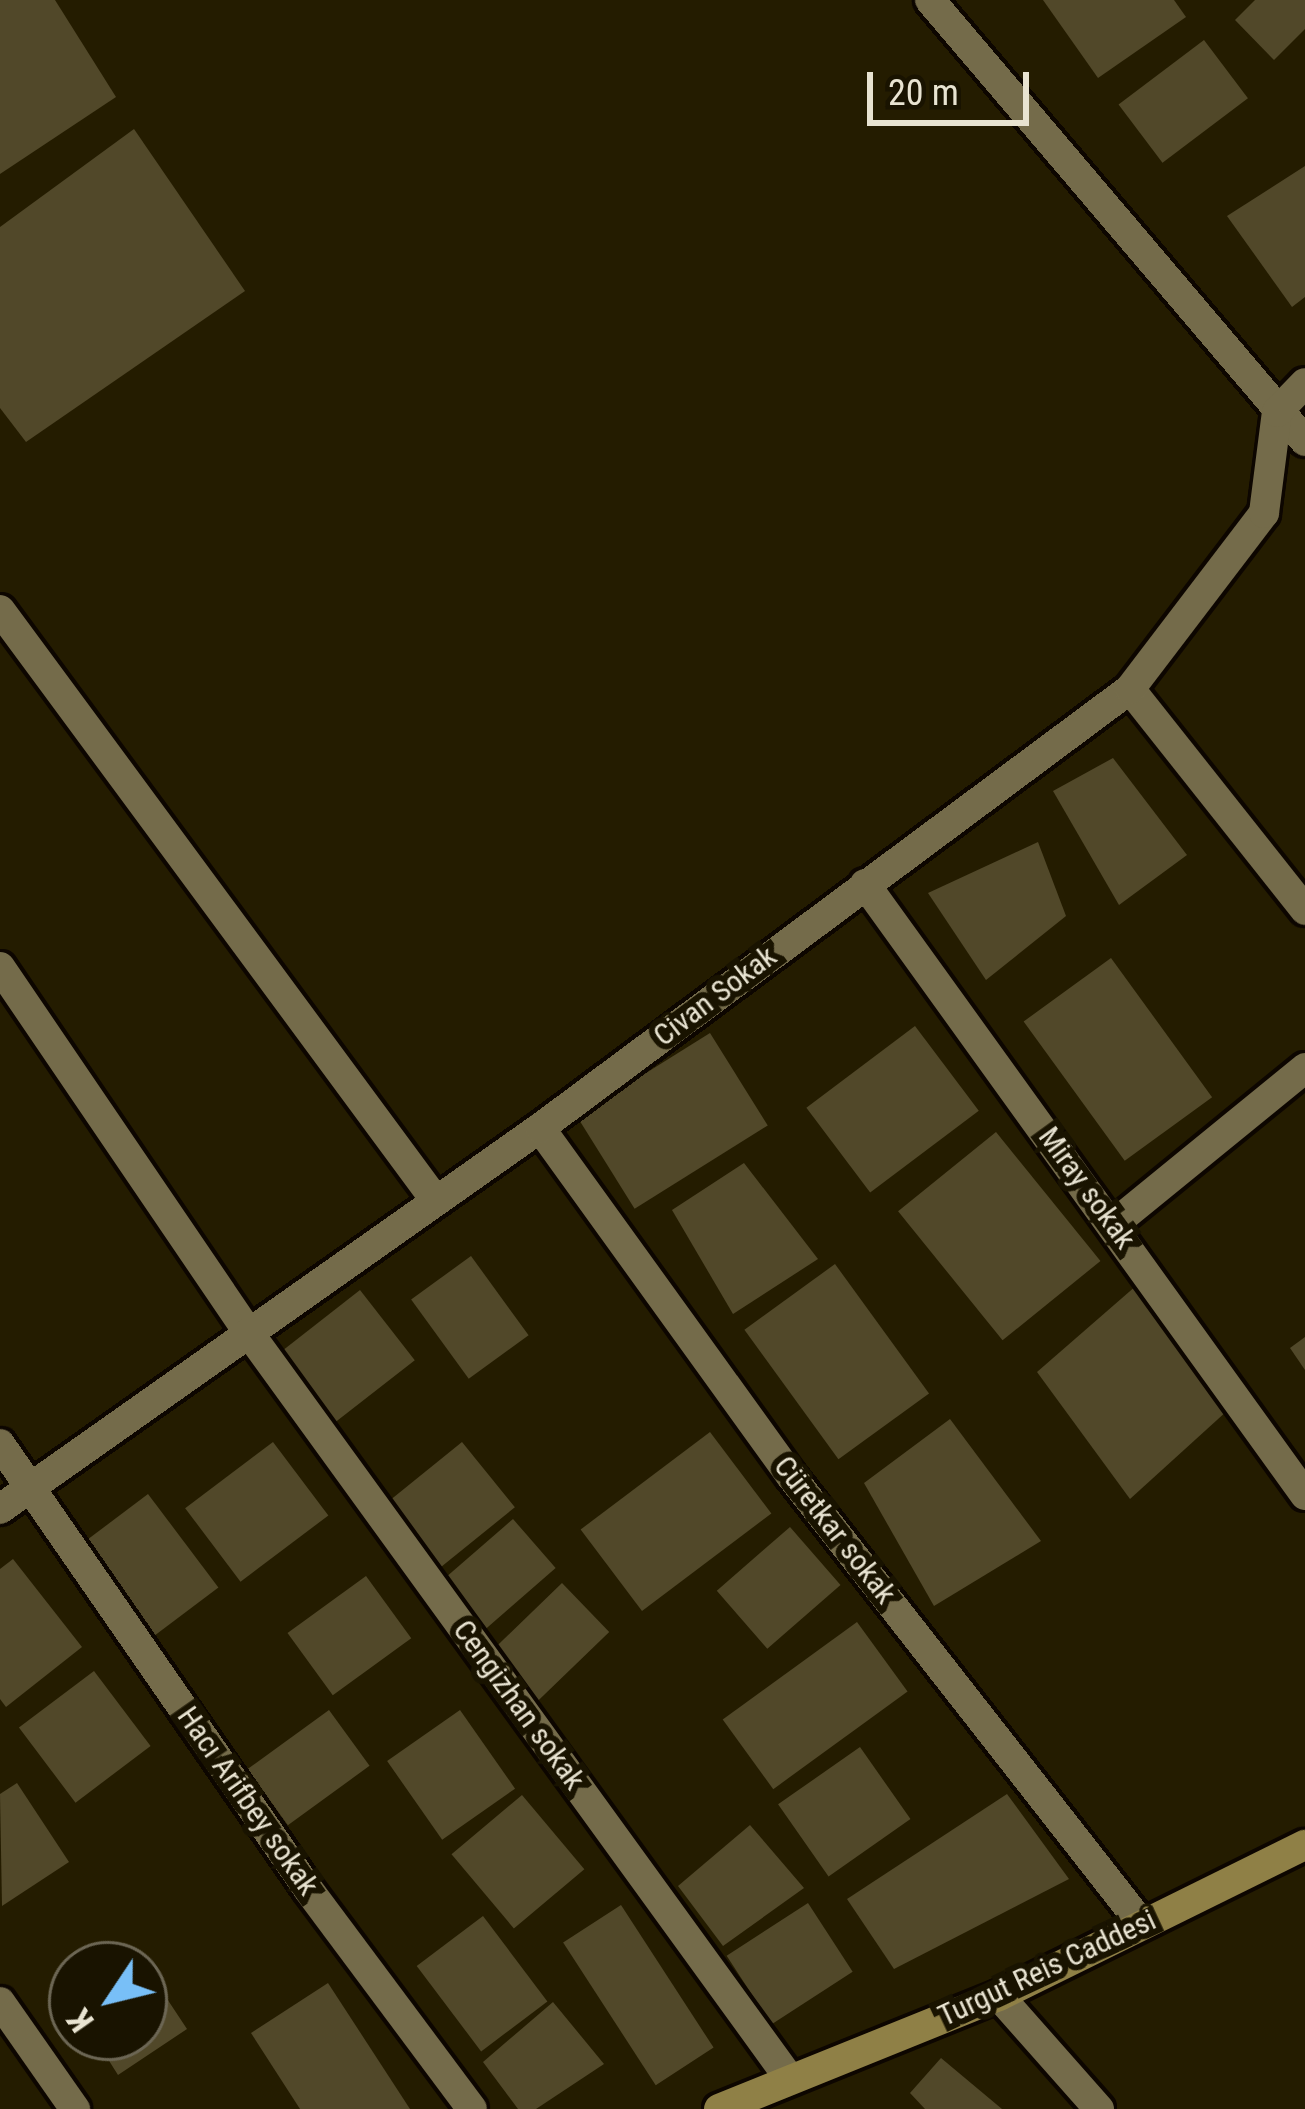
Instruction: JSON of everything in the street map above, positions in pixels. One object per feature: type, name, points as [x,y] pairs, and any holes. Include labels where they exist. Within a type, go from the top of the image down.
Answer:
[{"type":"street","points":[[929,0],[1305,441]]},
{"type":"street","points":[[1277,412],[1305,383]]},
{"type":"street","name":"Civan Sokak","points":[[0,1509],[540,1128],[1130,689],[1264,513],[1277,412]]},
{"type":"street","points":[[0,610],[436,1201]]},
{"type":"street","points":[[1130,689],[1305,910]]},
{"type":"street","name":"Miray sokak","points":[[866,884],[1305,1495]]},
{"type":"street","name":"Cengizhan sokak","points":[[0,967],[249,1333],[789,2078]]},
{"type":"street","points":[[1114,1224],[1305,1068]]},
{"type":"street","name":"Cüretkar sokak","points":[[540,1128],[791,1476],[1141,1923]]},
{"type":"street","name":"Hacı Arifbey sokak","points":[[0,1444],[295,1870],[472,2109]]},
{"type":"street","name":"Turgut Reis Caddesi","points":[[719,2109],[999,1996],[1305,1845]]},
{"type":"street","points":[[999,1996],[1099,2109]]},
{"type":"street","points":[[0,2002],[75,2109]]},
{"type":"building","points":[[0,0],[55,0],[116,97],[0,174]]},
{"type":"building","points":[[1043,0],[1174,0],[1186,17],[1098,78]]},
{"type":"building","points":[[1255,0],[1305,0],[1305,29],[1274,60],[1235,20]]},
{"type":"building","points":[[1204,40],[1248,98],[1162,163],[1119,104]]},
{"type":"building","points":[[134,129],[245,291],[26,442],[0,408],[0,227]]},
{"type":"building","points":[[1305,166],[1305,297],[1292,307],[1227,216]]},
{"type":"building","points":[[1113,758],[1187,855],[1119,905],[1053,791]]},
{"type":"building","points":[[1038,842],[1066,916],[986,980],[928,893]]},
{"type":"building","points":[[1111,958],[1212,1097],[1125,1161],[1024,1021]]},
{"type":"building","points":[[915,1026],[979,1111],[870,1193],[806,1108]]},
{"type":"building","points":[[710,1033],[768,1125],[635,1209],[577,1116]]},
{"type":"building","points":[[996,1132],[1100,1261],[1003,1340],[898,1211]]},
{"type":"building","points":[[744,1163],[818,1259],[733,1314],[672,1210]]},
{"type":"building","points":[[471,1256],[529,1335],[469,1379],[411,1299]]},
{"type":"building","points":[[835,1264],[929,1393],[838,1459],[744,1330]]},
{"type":"building","points":[[1137,1285],[1228,1410],[1130,1499],[1037,1372]]},
{"type":"building","points":[[360,1290],[415,1360],[335,1422],[280,1352]]},
{"type":"building","points":[[1305,1337],[1305,1370],[1290,1348]]},
{"type":"building","points":[[950,1419],[1041,1541],[934,1606],[864,1483]]},
{"type":"building","points":[[710,1432],[771,1513],[642,1611],[581,1529]]},
{"type":"building","points":[[273,1442],[328,1515],[241,1582],[185,1508]]},
{"type":"building","points":[[462,1442],[515,1507],[435,1572],[382,1507]]},
{"type":"building","points":[[148,1494],[218,1587],[155,1635],[85,1542]]},
{"type":"building","points":[[513,1519],[556,1568],[480,1634],[438,1585]]},
{"type":"building","points":[[790,1527],[841,1585],[767,1649],[717,1591]]},
{"type":"building","points":[[13,1559],[82,1647],[6,1707],[0,1699],[0,1569]]},
{"type":"building","points":[[366,1576],[411,1638],[333,1695],[288,1633]]},
{"type":"building","points":[[562,1583],[609,1632],[538,1701],[491,1652]]},
{"type":"building","points":[[857,1622],[908,1692],[773,1789],[723,1720]]},
{"type":"building","points":[[94,1671],[151,1746],[75,1803],[19,1728]]},
{"type":"building","points":[[329,1710],[370,1766],[288,1825],[247,1769]]},
{"type":"building","points":[[460,1710],[515,1789],[442,1840],[387,1761]]},
{"type":"building","points":[[860,1747],[910,1819],[829,1876],[778,1804]]},
{"type":"building","points":[[17,1783],[69,1862],[2,1906],[0,1794]]},
{"type":"building","points":[[1007,1794],[1069,1879],[894,1969],[847,1899]]},
{"type":"building","points":[[522,1795],[584,1869],[514,1928],[452,1854]]},
{"type":"building","points":[[750,1825],[804,1888],[723,1946],[678,1886]]},
{"type":"building","points":[[808,1903],[853,1972],[771,2025],[727,1956]]},
{"type":"building","points":[[621,1905],[714,2048],[656,2085],[563,1943]]},
{"type":"building","points":[[483,1916],[547,2001],[481,2051],[417,1966]]},
{"type":"building","points":[[328,1983],[410,2109],[300,2109],[251,2033]]},
{"type":"building","points":[[168,2000],[187,2029],[168,2042]]},
{"type":"building","points":[[553,2002],[604,2064],[536,2109],[518,2109],[483,2062]]},
{"type":"building","points":[[941,2058],[1002,2109],[925,2109],[910,2093]]},
{"type":"building","points":[[109,2061],[139,2061],[118,2075]]}]
